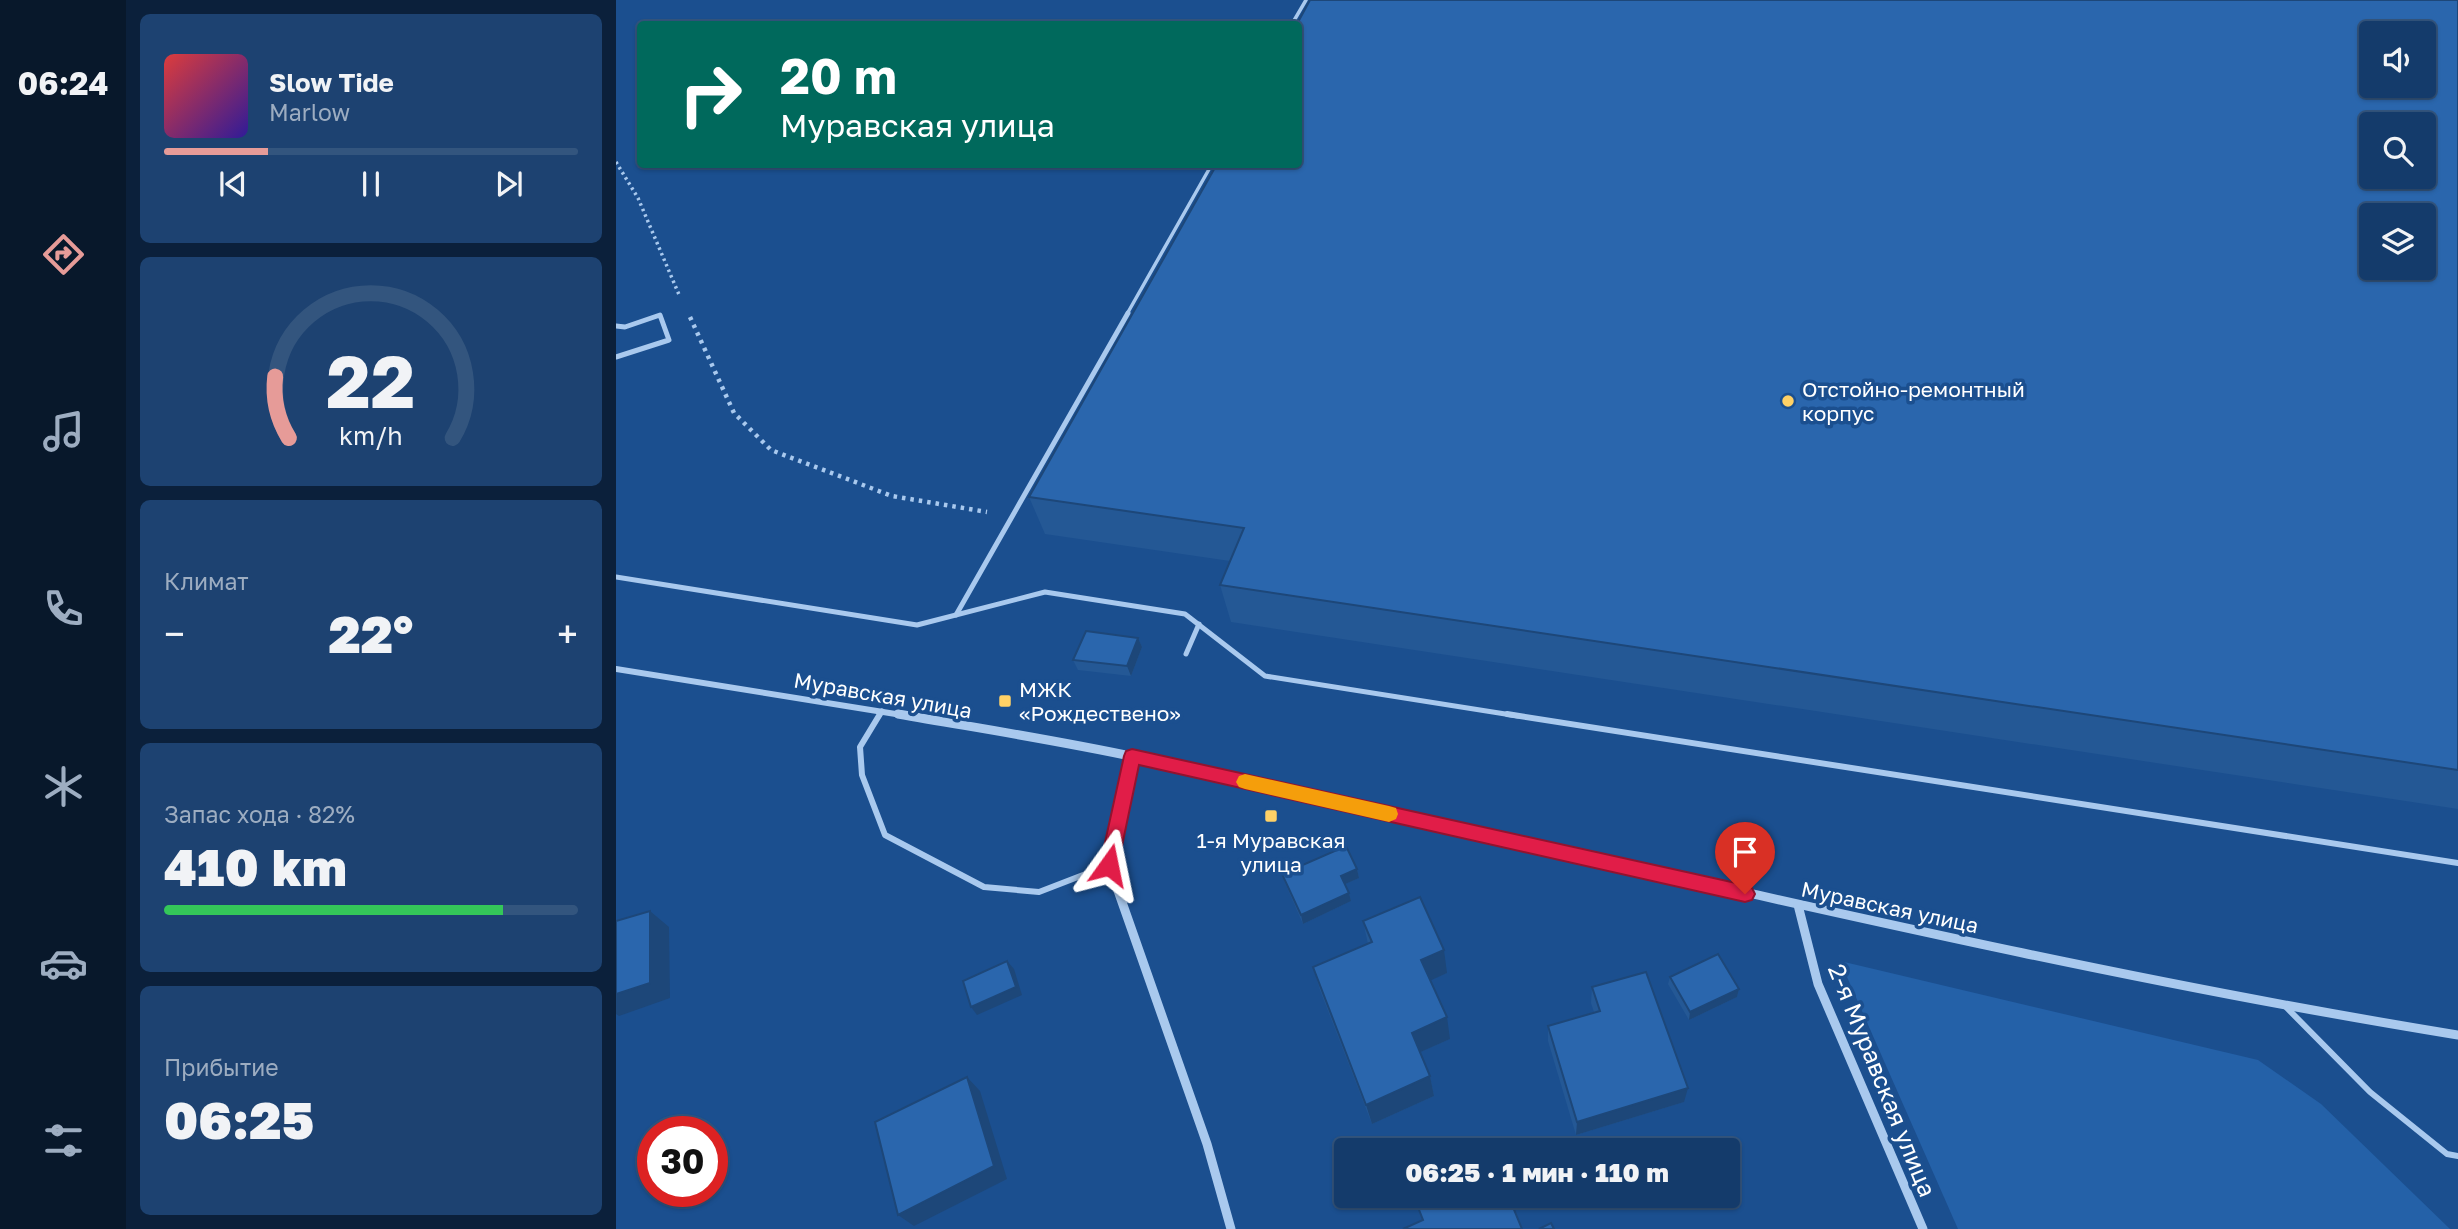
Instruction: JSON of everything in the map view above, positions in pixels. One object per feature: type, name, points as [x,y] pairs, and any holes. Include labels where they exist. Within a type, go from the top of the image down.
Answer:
[{"type":"street","name":"Муравская улица","points":[[616,669],[882,711],[1132,756],[1798,905],[2286,1007],[2458,1035]]},
{"type":"street","points":[[1132,756],[1109,865],[1207,1144],[1231,1229]]},
{"type":"street","name":"2-я Муравская улица","points":[[1798,905],[1818,984],[1923,1229]]},
{"type":"lane","points":[[1294,21],[1306,0]]},
{"type":"lane","points":[[956,615],[1210,168]]},
{"type":"lane","points":[[616,326],[625,327],[660,315],[669,340],[616,358]]},
{"type":"lane","points":[[616,577],[917,625],[1045,593],[1185,614],[1265,676],[2458,863]]},
{"type":"lane","points":[[1186,654],[1199,624]]},
{"type":"lane","points":[[882,711],[860,747],[862,775],[885,835],[985,887],[1039,892],[1109,865]]},
{"type":"lane","points":[[2286,1007],[2370,1092],[2447,1154],[2458,1156]]},
{"type":"path","points":[[616,162],[638,198],[684,304]]},
{"type":"path","points":[[690,316],[734,413],[771,450],[892,496],[1012,516]]},
{"type":"shaded area","points":[[1840,961],[2258,1060],[2321,1104],[2450,1229],[1958,1229]]},
{"type":"building","name":"Отстойно-ремонтный корпус","points":[[1310,0],[2458,0],[2458,770],[1220,585],[1244,528],[1029,497],[1215,168],[1302,168],[1302,21],[1299,21]]},
{"type":"building","points":[[1086,631],[1138,638],[1127,666],[1073,660]]},
{"type":"building","points":[[1346,846],[1357,869],[1341,876],[1349,893],[1301,915],[1282,874]]},
{"type":"building","points":[[1420,897],[1444,950],[1421,960],[1447,1017],[1412,1033],[1430,1076],[1366,1105],[1313,967],[1372,942],[1363,921]]},
{"type":"building","points":[[650,911],[650,983],[616,994],[616,921]]},
{"type":"building","points":[[1718,954],[1739,989],[1690,1012],[1670,977]]},
{"type":"building","points":[[1007,961],[1016,987],[971,1007],[963,981]]},
{"type":"building","points":[[1646,972],[1688,1088],[1577,1122],[1548,1026],[1600,1011],[1592,987]]},
{"type":"building","points":[[967,1077],[994,1166],[898,1215],[875,1122]]},
{"type":"building","points":[[1418,1208],[1513,1208],[1522,1229],[1403,1229],[1423,1220]]},
{"type":"building","points":[[1551,1223],[1554,1229],[1539,1229]]},
{"type":"slow traffic","points":[[1245,782],[1389,814]]},
{"type":"place","name":"Отстойно-ремонтный корпус","points":[[1788,401]]},
{"type":"place","name":"МЖК «Рождествено»","points":[[1005,701]]},
{"type":"place","name":"1-я Муравская улица","points":[[1271,816]]},
{"type":"route","points":[[1109,865],[1132,756],[1745,894]]}]
